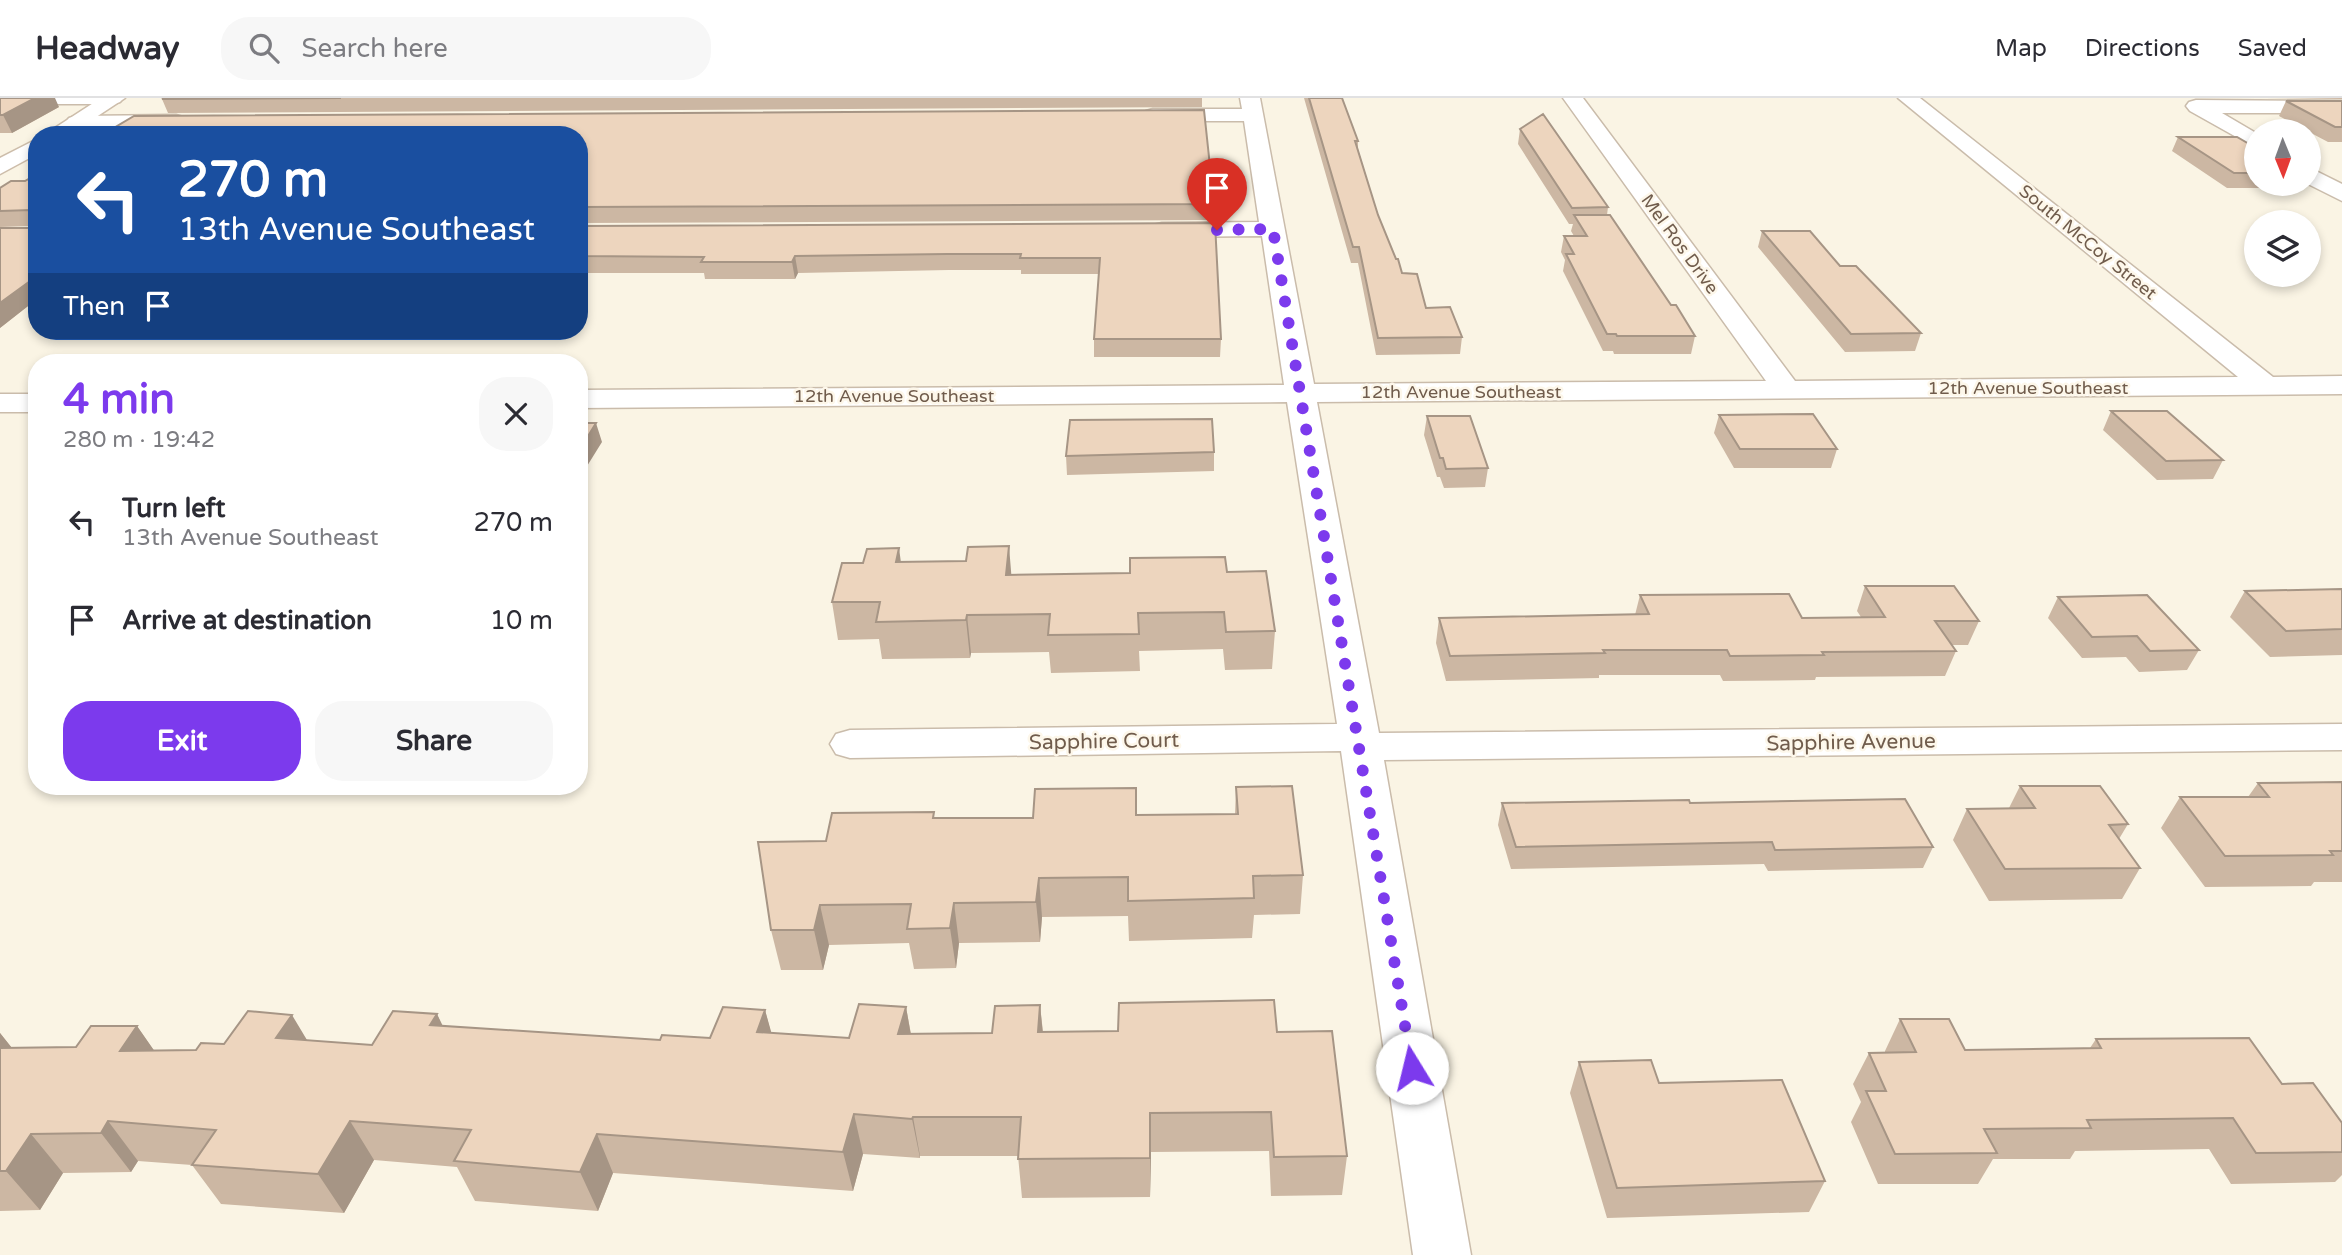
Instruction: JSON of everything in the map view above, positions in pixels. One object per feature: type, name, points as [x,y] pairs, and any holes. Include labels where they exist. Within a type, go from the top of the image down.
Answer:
[{"type":"street","points":[[0,98],[115,98]]},
{"type":"street","points":[[68,126],[115,98]]},
{"type":"street","name":"Mel Ros Drive","points":[[1573,98],[1787,390]]},
{"type":"street","name":"South McCoy Street","points":[[1908,98],[2267,386]]},
{"type":"street","points":[[2190,103],[2342,107]]},
{"type":"street","points":[[2190,103],[2244,135]]},
{"type":"street","points":[[1128,116],[1251,106],[1360,742],[1442,1255]]},
{"type":"street","points":[[76,121],[200,121]]},
{"type":"street","points":[[0,167],[28,150]]},
{"type":"street","points":[[2321,182],[2342,194]]},
{"type":"street","points":[[1134,230],[1273,229]]},
{"type":"street","name":"12th Avenue Southeast","points":[[588,399],[2342,385]]},
{"type":"street","points":[[0,403],[28,403]]},
{"type":"street","name":"Sapphire Avenue","points":[[1360,742],[2342,737]]},
{"type":"street","name":"Sapphire Court","points":[[850,744],[1360,742]]},
{"type":"building","points":[[0,98],[35,98],[0,115]]},
{"type":"building","points":[[164,98],[341,98],[162,99]]},
{"type":"building","points":[[1309,98],[1342,98],[1358,141],[1355,141],[1378,215],[1402,273],[1417,274],[1426,308],[1450,307],[1462,337],[1378,338],[1359,247],[1353,247]]},
{"type":"building","points":[[2286,101],[2342,101],[2342,127],[2335,127]]},
{"type":"building","points":[[1204,110],[1214,204],[588,207],[588,126],[117,126],[134,116]]},
{"type":"building","points":[[1543,114],[1608,207],[1572,208],[1520,129]]},
{"type":"building","points":[[2178,137],[2237,137],[2244,141],[2244,173],[2234,173]]},
{"type":"building","points":[[28,179],[28,210],[0,211],[0,188],[11,181]]},
{"type":"building","points":[[1574,215],[1610,215],[1671,305],[1676,305],[1695,336],[1607,334],[1566,254],[1574,254],[1564,236],[1587,236]]},
{"type":"building","points":[[1215,223],[1221,339],[1094,339],[1100,258],[947,254],[795,256],[792,262],[701,262],[704,257],[588,256],[588,226]]},
{"type":"building","points":[[0,228],[28,228],[28,283],[0,303]]},
{"type":"building","points":[[1762,231],[1810,231],[1840,266],[1856,266],[1921,333],[1851,334]]},
{"type":"building","points":[[2111,411],[2167,411],[2223,460],[2166,461]]},
{"type":"building","points":[[1813,414],[1837,449],[1740,449],[1719,415]]},
{"type":"building","points":[[1427,416],[1470,416],[1488,468],[1446,469]]},
{"type":"building","points":[[1212,419],[1214,452],[1066,456],[1070,420]]},
{"type":"building","points":[[588,423],[596,423],[588,436]]},
{"type":"building","points":[[1009,546],[1006,575],[1130,573],[1130,558],[1225,557],[1227,572],[1266,571],[1275,631],[1226,632],[1224,612],[1138,613],[1139,634],[1048,635],[1050,614],[967,615],[966,620],[876,622],[880,602],[832,602],[842,563],[863,563],[867,549],[899,548],[896,562],[966,561],[968,547]]},
{"type":"building","points":[[1865,586],[1954,586],[1979,621],[1935,621],[1956,651],[1730,656],[1727,650],[1603,650],[1605,653],[1450,656],[1439,618],[1649,614],[1640,595],[1789,594],[1802,618],[1885,617]]},
{"type":"building","points":[[2342,589],[2342,629],[2286,631],[2245,591]]},
{"type":"building","points":[[2147,595],[2199,650],[2150,651],[2137,636],[2092,637],[2058,597]]},
{"type":"building","points":[[2342,782],[2342,851],[2330,851],[2333,855],[2225,856],[2180,797],[2269,797],[2258,783]]},
{"type":"building","points":[[1292,786],[1303,875],[1253,876],[1254,898],[1128,901],[1128,877],[1039,878],[1036,902],[954,903],[950,928],[907,929],[911,904],[820,905],[814,930],[771,930],[758,842],[826,841],[832,813],[934,812],[933,818],[1033,818],[1035,789],[1136,788],[1136,815],[1238,814],[1236,787]]},
{"type":"building","points":[[2020,786],[2100,786],[2128,824],[2109,825],[2140,868],[2005,869],[1967,809],[2035,808]]},
{"type":"building","points":[[1905,799],[1933,847],[1775,850],[1772,842],[1516,847],[1502,803],[1689,800],[1690,803]]},
{"type":"building","points":[[1274,1000],[1277,1032],[1332,1031],[1347,1156],[1274,1157],[1271,1112],[1150,1113],[1150,1158],[1018,1159],[1021,1117],[912,1119],[854,1114],[843,1152],[597,1134],[580,1172],[454,1161],[471,1130],[350,1121],[318,1174],[192,1165],[216,1130],[108,1121],[101,1133],[31,1134],[6,1171],[0,1171],[0,1048],[76,1047],[91,1026],[137,1026],[120,1051],[196,1050],[201,1043],[224,1044],[248,1011],[292,1015],[276,1038],[372,1045],[393,1011],[437,1014],[430,1025],[660,1040],[662,1035],[710,1038],[723,1007],[765,1010],[757,1032],[849,1038],[859,1004],[906,1007],[898,1034],[992,1033],[995,1006],[1040,1005],[1038,1032],[1118,1031],[1119,1003]]},
{"type":"building","points":[[1900,1019],[1949,1019],[1965,1050],[2101,1048],[2096,1039],[2249,1038],[2282,1084],[2313,1083],[2342,1123],[2342,1152],[2256,1153],[2233,1118],[2087,1120],[2091,1128],[1984,1129],[1997,1153],[1895,1154],[1866,1091],[1886,1091],[1869,1053],[1916,1052]]},
{"type":"building","points":[[1651,1060],[1659,1083],[1782,1080],[1825,1181],[1617,1188],[1579,1062]]},
{"type":"route","points":[[1217,230],[1273,229],[1361,747],[1412,1068]]}]
